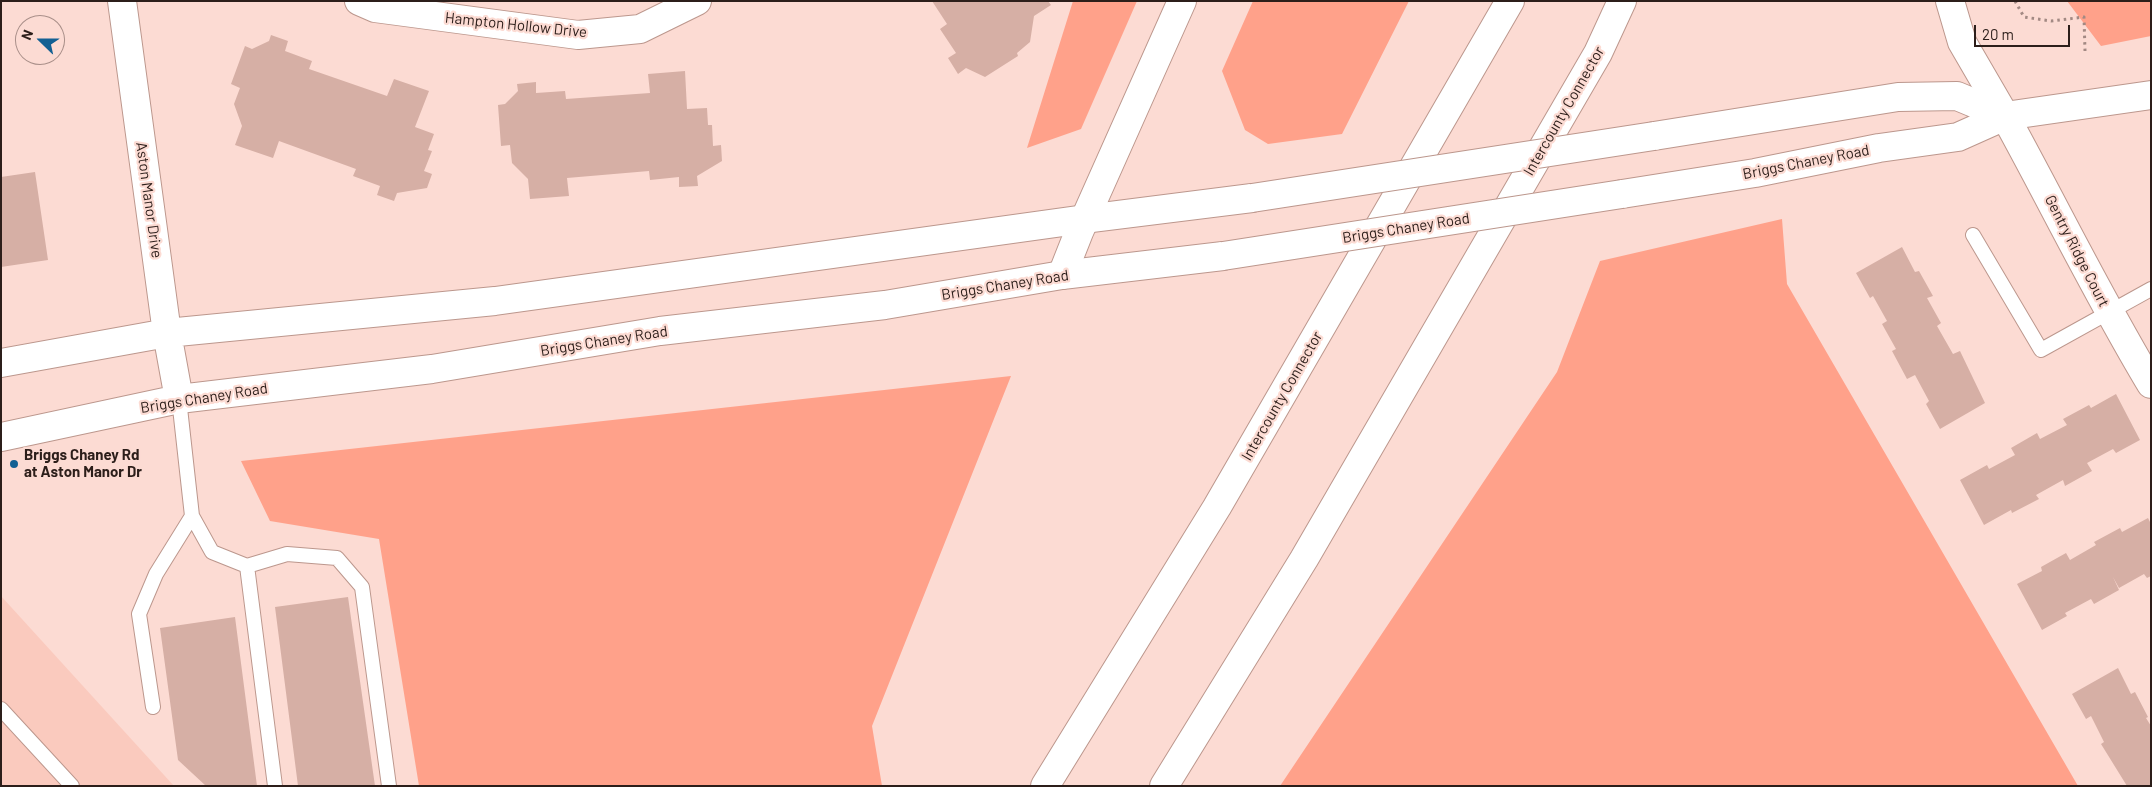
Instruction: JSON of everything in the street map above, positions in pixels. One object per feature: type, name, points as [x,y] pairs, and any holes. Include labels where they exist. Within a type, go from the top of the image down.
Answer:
[{"type":"main road","name":"Aston Manor Drive","points":[[122,1],[167,333],[179,399]]},
{"type":"main road","name":"Hampton Hollow Drive","points":[[359,1],[375,8],[419,8],[578,35],[640,29],[697,1]]},
{"type":"main road","points":[[1062,275],[1182,1]]},
{"type":"main road","name":"Intercounty Connector","points":[[1045,786],[1218,507],[1510,1]]},
{"type":"main road","name":"Intercounty Connector","points":[[1164,786],[1309,551],[1598,53],[1622,1]]},
{"type":"main road","name":"Gentry Ridge Court","points":[[1950,1],[1962,42],[2048,194],[2108,313],[2151,384]]},
{"type":"main road","name":"Briggs Chaney Road","points":[[1,437],[179,399],[432,369],[660,331],[885,305],[1062,275],[1223,256],[1755,173],[1879,148],[1958,137],[2005,116],[2151,95]]},
{"type":"main road","points":[[1,363],[167,333],[495,302],[1085,219],[1252,198],[1898,97],[1957,96],[2005,116]]},
{"type":"lane","points":[[1973,235],[2041,350],[2151,289]]},
{"type":"lane","points":[[179,399],[192,516],[212,552],[247,566],[287,554],[337,558],[362,587],[389,786]]},
{"type":"lane","points":[[153,708],[139,614],[156,574],[192,516]]},
{"type":"lane","points":[[247,566],[275,786]]},
{"type":"lane","points":[[1,709],[72,786]]},
{"type":"path","points":[[2014,1],[2024,17],[2051,21],[2084,18],[2084,51]]},
{"type":"shaded area","points":[[1073,1],[1137,1],[1081,129],[1027,148]]},
{"type":"shaded area","points":[[1253,1],[1409,1],[1342,134],[1268,144],[1245,130],[1222,71]]},
{"type":"shaded area","points":[[2067,1],[2151,1],[2151,36],[2101,46]]},
{"type":"shaded area","points":[[1782,219],[1787,284],[2078,786],[1280,786],[1557,372],[1600,261]]},
{"type":"shaded area","points":[[1011,376],[872,726],[882,786],[419,786],[379,539],[270,521],[241,461]]},
{"type":"shaded area","points":[[1,596],[174,786],[1,786]]},
{"type":"building","points":[[932,1],[1048,1],[1051,5],[1034,16],[1030,42],[1017,53],[1018,56],[985,77],[966,68],[958,74],[948,58],[956,53],[940,29],[947,24]]},
{"type":"building","points":[[271,35],[288,41],[285,51],[312,61],[309,69],[387,96],[394,79],[429,91],[415,127],[434,134],[428,150],[432,151],[424,171],[432,174],[427,188],[397,193],[394,201],[377,195],[380,186],[353,176],[356,169],[279,141],[273,158],[235,145],[242,126],[234,104],[240,88],[231,84],[245,46],[252,49],[269,41]]},
{"type":"building","points":[[685,71],[687,109],[707,108],[708,125],[712,125],[713,146],[721,145],[722,161],[697,176],[698,186],[679,187],[679,177],[650,180],[649,171],[567,178],[569,196],[530,199],[528,179],[512,163],[510,145],[501,146],[498,105],[505,104],[518,91],[517,84],[536,82],[536,93],[565,91],[566,99],[650,93],[648,74]]},
{"type":"building","points":[[35,172],[48,260],[1,267],[1,177]]},
{"type":"building","points":[[1902,247],[1915,272],[1919,271],[1933,296],[1927,298],[1941,323],[1937,326],[1953,354],[1960,351],[1985,403],[1940,429],[1926,404],[1929,401],[1915,375],[1907,379],[1892,351],[1896,349],[1882,324],[1887,321],[1873,296],[1870,298],[1856,273]]},
{"type":"building","points":[[2116,394],[2140,440],[2116,453],[2113,449],[2087,463],[2092,471],[2065,486],[2063,480],[2036,495],[2039,499],[2012,513],[2011,510],[1984,525],[1960,480],[1987,465],[1989,469],[2015,455],[2011,448],[2037,433],[2040,439],[2067,425],[2063,419],[2089,405],[2091,408]]},
{"type":"building","points":[[2148,518],[2151,524],[2151,576],[2147,578],[2144,574],[2119,588],[2113,577],[2119,590],[2094,604],[2091,599],[2065,613],[2067,616],[2042,630],[2017,584],[2042,571],[2041,567],[2066,553],[2070,560],[2096,545],[2094,542],[2120,528],[2122,532]]},
{"type":"building","points":[[348,597],[375,786],[298,786],[275,607]]},
{"type":"building","points":[[235,617],[257,786],[206,786],[178,760],[160,628]]},
{"type":"building","points":[[2118,668],[2131,694],[2135,692],[2151,726],[2151,786],[2127,786],[2101,744],[2104,742],[2091,716],[2086,719],[2072,694]]},
{"type":"place","name":"Briggs Chaney Rd at Aston Manor Dr","points":[[14,464]]}]
